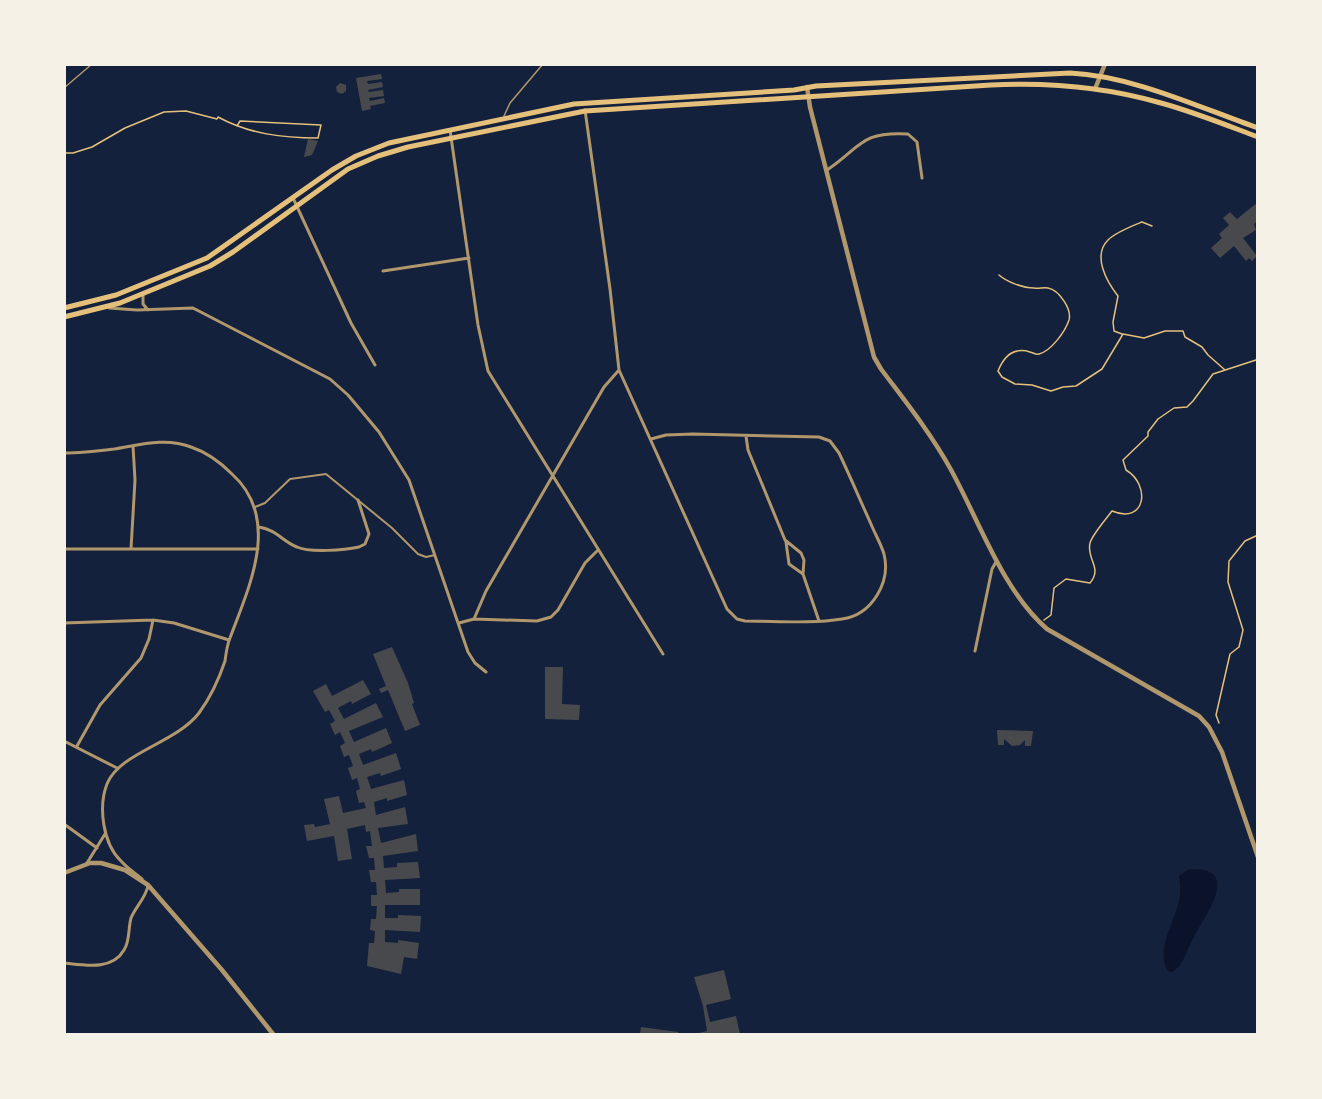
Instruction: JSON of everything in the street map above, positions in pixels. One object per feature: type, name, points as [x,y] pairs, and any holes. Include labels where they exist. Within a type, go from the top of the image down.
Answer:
[{"type":"highway","points":[[64,308],[110,297],[197,263],[224,248],[338,166],[369,150],[450,129],[584,102],[1070,73],[1099,76],[1142,87],[1257,128]]},
{"type":"highway","points":[[64,317],[106,308],[214,264],[336,177],[368,160],[402,148],[585,111],[1001,84],[1042,84],[1095,89],[1160,103],[1257,136]]},
{"type":"street","points":[[1095,89],[1105,64]]},
{"type":"street","points":[[807,87],[874,357],[881,369],[936,444],[1019,599],[1032,616],[1047,629],[1199,716],[1209,727],[1232,780],[1257,857]]},
{"type":"street","points":[[584,102],[605,245],[619,370],[715,585],[731,615],[746,621],[819,621],[853,617],[869,607],[884,578],[884,554],[839,453],[830,441],[819,437],[746,435],[666,435],[651,439]]},
{"type":"street","points":[[450,129],[478,325],[488,371],[597,551],[663,654]]},
{"type":"street","points":[[826,170],[865,139],[881,135],[908,134],[917,142],[922,178]]},
{"type":"street","points":[[292,198],[351,323],[375,365]]},
{"type":"street","points":[[383,271],[469,258]]},
{"type":"street","points":[[143,294],[143,304],[148,310]]},
{"type":"street","points":[[106,308],[148,310],[187,307],[197,309],[336,384],[379,432],[409,480],[471,658],[486,672]]},
{"type":"street","points":[[474,619],[486,591],[604,387],[619,370]]},
{"type":"street","points":[[746,435],[748,450],[785,540],[789,564],[803,574]]},
{"type":"street","points":[[64,453],[161,442],[182,444],[210,456],[238,479],[248,492],[255,507],[259,527],[258,549],[251,578],[215,687],[190,723],[163,742],[117,768],[106,787],[102,808],[105,834],[119,860],[148,885],[222,970],[273,1035]]},
{"type":"street","points":[[131,549],[135,480],[133,446]]},
{"type":"street","points":[[255,507],[265,502],[290,479],[325,474],[358,500],[418,554],[435,555]]},
{"type":"street","points":[[259,527],[272,530],[300,549],[362,547],[367,542],[369,534],[358,500]]},
{"type":"street","points":[[785,540],[801,554],[804,560],[803,574],[819,621]]},
{"type":"street","points":[[64,549],[258,549]]},
{"type":"street","points":[[459,623],[474,619],[537,621],[551,617],[558,610],[585,563],[597,551]]},
{"type":"street","points":[[975,651],[992,569],[998,561]]},
{"type":"street","points":[[64,623],[153,620],[174,623],[229,640]]},
{"type":"street","points":[[77,746],[100,705],[141,658],[149,639],[153,620]]},
{"type":"street","points":[[64,741],[117,768]]},
{"type":"street","points":[[64,824],[97,848]]},
{"type":"street","points":[[85,865],[105,834]]},
{"type":"street","points":[[64,873],[85,865],[101,863],[118,867],[148,885]]},
{"type":"street","points":[[64,963],[101,966],[111,963],[120,956],[125,950],[133,913],[143,899],[148,885]]},
{"type":"lane","points":[[64,88],[92,64]]},
{"type":"lane","points":[[503,118],[510,103],[543,64]]},
{"type":"path","points":[[64,153],[73,153],[92,147],[164,112],[178,111],[218,117],[237,126],[279,137],[318,138],[321,124],[240,121],[237,126]]},
{"type":"path","points":[[1152,226],[1142,222],[1110,237],[1104,245],[1102,268],[1109,285],[1118,296],[1113,322],[1114,331],[1144,338],[1165,331],[1183,331],[1185,337],[1202,346],[1208,355],[1225,370]]},
{"type":"path","points":[[999,275],[1025,287],[1052,289],[1069,310],[1069,319],[1050,348],[1038,355],[1020,351],[1004,358],[998,370],[1002,376],[1015,384],[1032,385],[1051,391],[1076,386],[1102,369],[1123,334]]},
{"type":"path","points":[[1042,623],[1051,615],[1054,588],[1066,579],[1090,584],[1095,577],[1089,547],[1090,540],[1112,511],[1127,516],[1137,512],[1140,506],[1142,493],[1140,483],[1135,475],[1126,470],[1123,460],[1148,436],[1148,432],[1158,419],[1174,408],[1187,407],[1213,374],[1256,360],[1257,357]]},
{"type":"path","points":[[1219,723],[1216,715],[1230,654],[1239,647],[1243,630],[1228,582],[1228,561],[1245,542],[1257,536]]},
{"type":"water","points":[[1193,869],[1208,871],[1215,877],[1216,896],[1182,962],[1171,972],[1168,971],[1164,953],[1180,897],[1179,876]]},
{"type":"building","points":[[381,74],[382,79],[367,81],[368,84],[382,82],[383,87],[368,90],[369,92],[383,90],[384,96],[369,98],[370,101],[384,98],[385,103],[370,106],[371,109],[362,111],[356,78]]},
{"type":"building","points":[[340,83],[346,85],[346,91],[342,94],[337,92],[336,87]]},
{"type":"building","points":[[308,139],[318,141],[312,155],[304,157]]},
{"type":"building","points":[[1258,202],[1258,221],[1254,224],[1256,230],[1243,238],[1257,256],[1252,261],[1249,258],[1246,261],[1234,246],[1220,258],[1211,248],[1222,238],[1219,234],[1229,225],[1223,218],[1230,212],[1237,219]]},
{"type":"building","points":[[392,647],[408,683],[414,703],[412,704],[420,725],[405,731],[388,690],[381,693],[379,689],[386,686],[373,654]]},
{"type":"building","points":[[545,667],[563,667],[562,704],[580,705],[579,720],[545,719]]},
{"type":"building","points":[[363,680],[371,694],[338,708],[344,719],[376,703],[383,717],[349,731],[354,742],[386,728],[392,743],[372,752],[371,749],[359,754],[363,765],[396,753],[401,769],[381,776],[380,773],[367,777],[371,789],[404,780],[407,795],[374,802],[376,815],[405,807],[408,824],[378,828],[381,843],[416,834],[418,851],[383,856],[384,868],[397,867],[397,863],[418,862],[420,878],[385,880],[386,893],[399,892],[399,889],[420,889],[420,905],[385,905],[385,918],[398,918],[398,915],[421,916],[420,932],[385,930],[385,942],[398,943],[398,940],[419,943],[417,959],[404,957],[401,974],[367,966],[369,943],[374,943],[375,931],[370,930],[371,919],[376,919],[377,906],[371,906],[371,895],[377,895],[376,882],[371,882],[369,870],[375,870],[374,858],[369,858],[366,846],[372,846],[370,831],[366,832],[365,825],[347,829],[352,859],[338,861],[334,836],[307,841],[304,825],[314,824],[315,827],[330,824],[324,799],[339,796],[343,813],[366,808],[364,802],[359,803],[356,791],[360,789],[357,778],[352,780],[348,768],[353,766],[349,755],[344,757],[340,746],[345,743],[340,732],[335,735],[330,724],[335,721],[329,710],[325,712],[313,691],[326,684],[332,696]]},
{"type":"building","points":[[997,730],[1033,731],[1031,746],[1025,746],[1025,740],[1020,745],[1012,746],[1004,739],[1004,745],[998,745]]},
{"type":"building","points":[[724,970],[731,999],[706,1005],[710,1022],[736,1016],[740,1034],[694,1034],[707,1031],[703,1006],[694,977]]},
{"type":"building","points":[[641,1027],[678,1032],[678,1034],[640,1034]]}]
